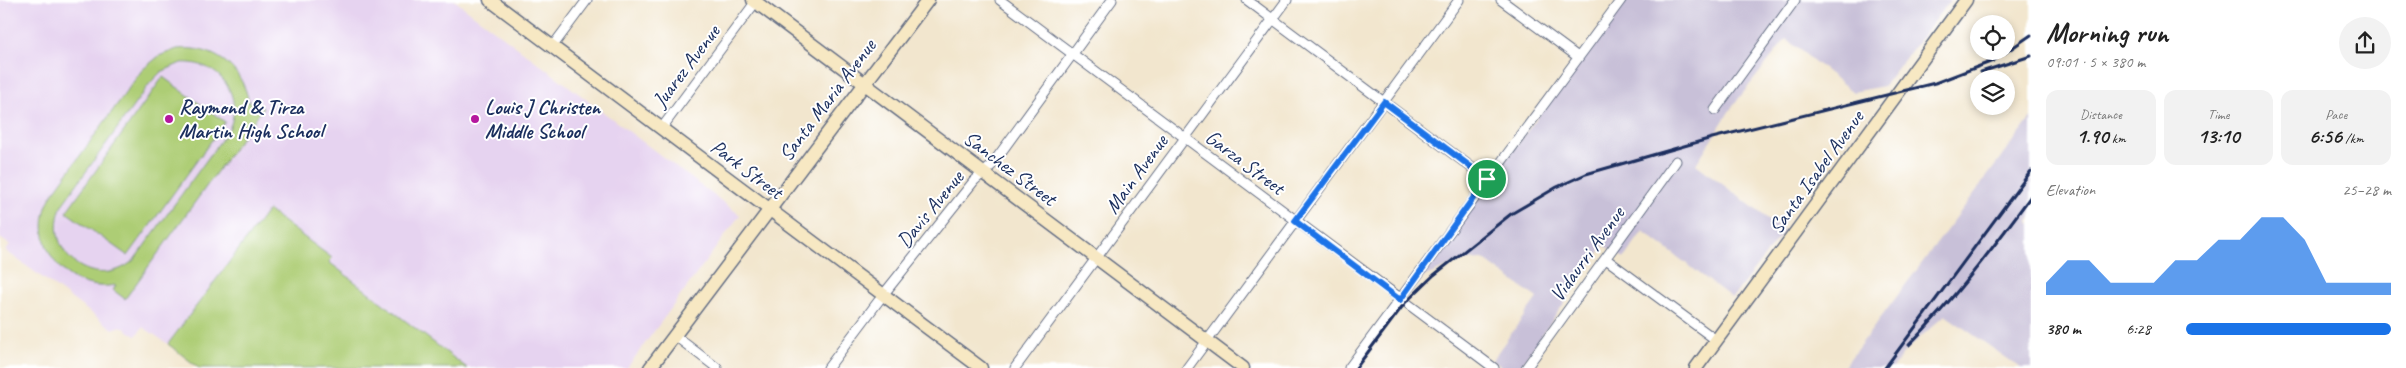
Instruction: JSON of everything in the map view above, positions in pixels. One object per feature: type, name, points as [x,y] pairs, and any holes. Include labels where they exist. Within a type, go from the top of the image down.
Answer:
[{"type":"main road","name":"Park Street","points":[[490,0],[982,368]]},
{"type":"main road","name":"Santa Maria Avenue","points":[[650,368],[768,209],[928,0]]},
{"type":"main road","name":"Santa Isabel Avenue","points":[[1696,368],[1966,0]]},
{"type":"main road","name":"Sanchez Street","points":[[755,1],[1242,368]]},
{"type":"street","points":[[552,47],[587,0]]},
{"type":"street","name":"Garza Street","points":[[1000,0],[1400,300],[1494,368]]},
{"type":"street","name":"Davis Avenue","points":[[828,368],[883,295],[983,172],[991,166],[1112,0]]},
{"type":"street","points":[[1247,0],[1487,179]]},
{"type":"street","name":"Main Avenue","points":[[1015,368],[1286,0]]},
{"type":"street","points":[[1187,368],[1459,0]]},
{"type":"street","points":[[1501,0],[1578,57]]},
{"type":"street","points":[[1349,368],[1621,0]]},
{"type":"street","points":[[1715,110],[1795,0]]},
{"type":"street","name":"Juarez Avenue","points":[[661,129],[755,1]]},
{"type":"street","name":"Vidaurri Avenue","points":[[1526,368],[1676,161]]},
{"type":"street","points":[[1606,259],[1716,340]]},
{"type":"street","points":[[674,335],[718,368]]},
{"type":"shaded area","points":[[0,0],[454,0],[740,215],[627,368],[467,368],[329,262],[332,259],[268,210],[168,344],[143,327],[136,336],[121,326],[113,329],[6,251],[10,245],[0,238]]},
{"type":"shaded area","points":[[1624,0],[1950,0],[1884,86],[1853,92],[1786,39],[1732,107],[1696,164],[1784,231],[1732,298],[1643,231],[1624,258],[1604,245],[1522,364],[1518,368],[1503,368],[1492,360],[1537,298],[1483,259],[1464,260],[1418,279]]},
{"type":"shaded area","points":[[2031,118],[2031,217],[2028,221],[2031,224],[2031,368],[2021,368],[1945,315],[1905,351],[1893,368],[1843,368]]},
{"type":"green space","points":[[177,49],[203,51],[214,55],[233,69],[246,90],[249,103],[251,100],[263,108],[125,299],[113,290],[116,285],[97,286],[80,281],[65,272],[54,260],[46,245],[43,228],[45,211],[53,193],[142,70],[159,56]],"holes":[[[181,63],[206,67],[216,73],[230,92],[233,116],[229,129],[134,260],[119,269],[103,272],[89,270],[76,263],[65,252],[59,239],[57,223],[62,205],[150,83],[161,72]]]},
{"type":"green space","points":[[163,77],[225,122],[128,256],[66,212]]},
{"type":"green space","points":[[268,210],[332,258],[329,262],[467,368],[199,368],[168,344]]},
{"type":"railway","points":[[1356,368],[1405,303],[1434,275],[1511,214],[1557,187],[1586,174],[1712,138],[1935,83],[1993,61],[2031,35]]},
{"type":"railway","points":[[1987,70],[2031,56]]},
{"type":"railway","points":[[1885,368],[2031,171]]},
{"type":"railway","points":[[1909,345],[1973,273],[2031,196]]},
{"type":"place","name":"Raymond & Tirza Martin High School","points":[[169,119]]},
{"type":"place","name":"Louis J Christen Middle School","points":[[475,119]]},
{"type":"route","points":[[1384,102],[1487,179],[1400,300],[1295,221],[1384,102]]}]
